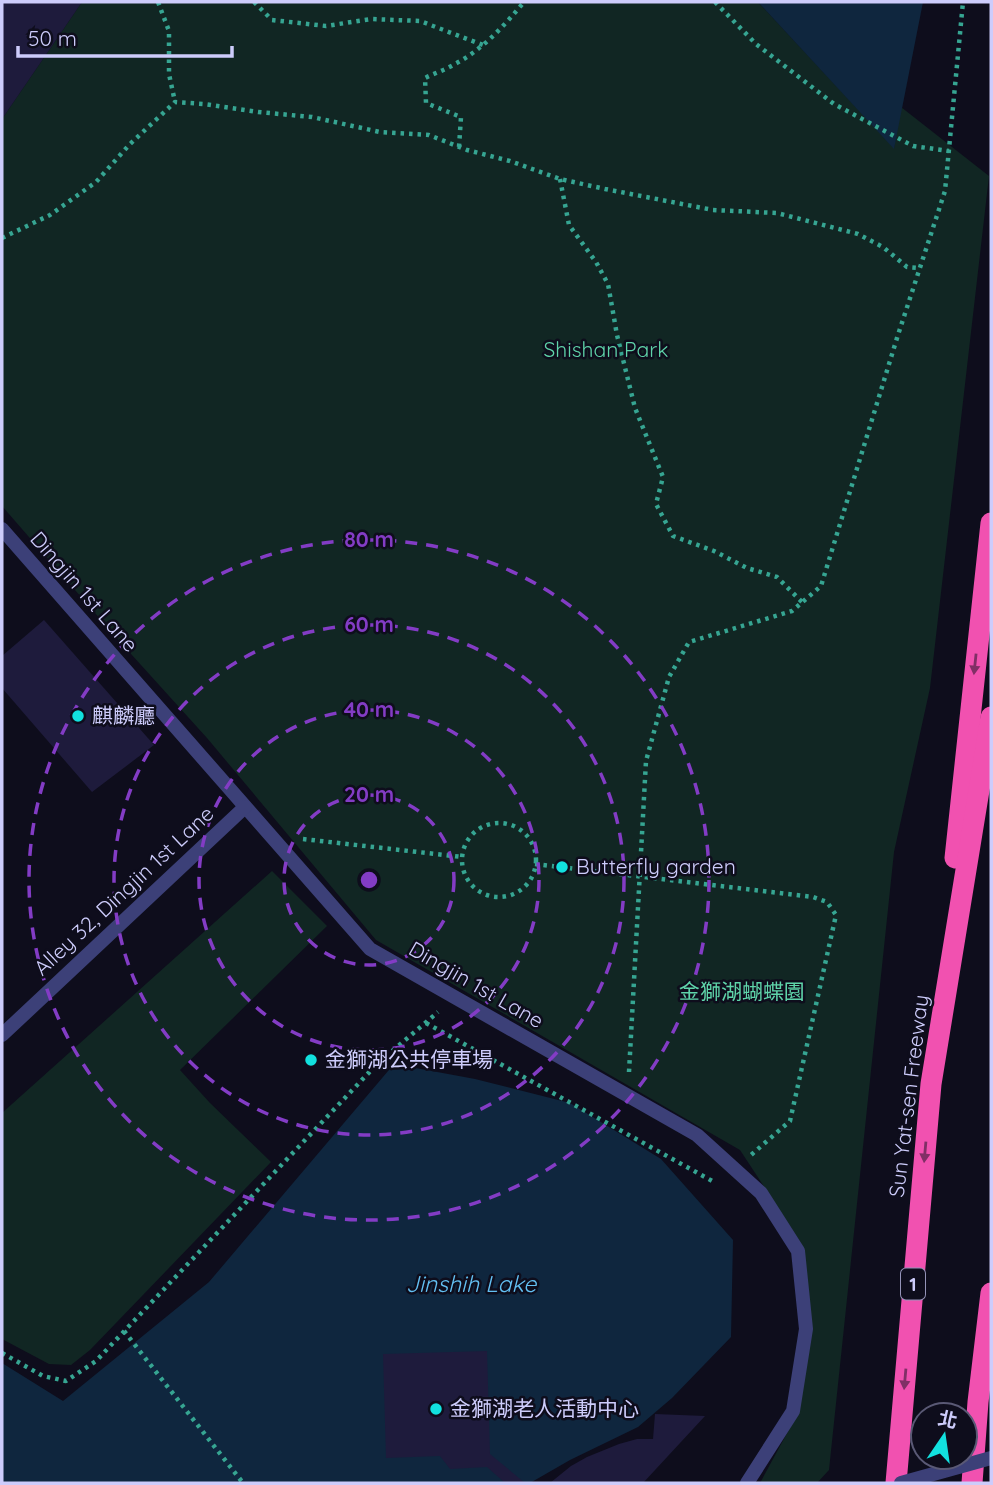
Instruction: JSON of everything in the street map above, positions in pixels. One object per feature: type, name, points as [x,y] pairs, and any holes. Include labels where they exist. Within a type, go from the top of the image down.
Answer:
[{"type":"highway","points":[[931,1084],[991,523]]},
{"type":"highway","name":"Sun Yat-sen Freeway","points":[[898,1483],[931,1084],[991,717]]},
{"type":"highway","points":[[972,1483],[991,1293]]},
{"type":"street","name":"Dingjin 1st Lane","points":[[2,529],[370,949],[697,1135],[761,1194],[798,1251],[806,1329],[793,1411],[747,1483]]},
{"type":"street","name":"Alley 32, Dingjin 1st Lane","points":[[2,1035],[245,807]]},
{"type":"street","points":[[898,1483],[991,1458]]},
{"type":"path","points":[[158,2],[169,31],[169,74],[176,102]]},
{"type":"path","points":[[254,2],[272,20],[326,26],[371,19],[420,21],[483,45]]},
{"type":"path","points":[[459,147],[461,117],[426,103],[425,78],[456,64],[483,45],[524,2]]},
{"type":"path","points":[[715,2],[756,44],[834,104],[913,146],[949,151]]},
{"type":"path","points":[[627,1096],[646,761],[669,677],[690,642],[792,611],[821,586],[945,191],[963,2]]},
{"type":"path","points":[[2,238],[50,215],[96,182],[130,144],[176,102],[313,117],[380,132],[429,135],[560,179],[713,210],[777,213],[858,234],[883,247],[907,267],[920,268]]},
{"type":"path","points":[[560,179],[569,225],[596,262],[608,284],[635,408],[663,478],[656,504],[673,536],[713,551],[747,568],[777,577],[802,602]]},
{"type":"path","points":[[497,823],[517,828],[526,835],[535,852],[536,864],[532,876],[515,893],[493,896],[482,893],[470,883],[463,868],[462,857],[467,840],[475,831],[497,823]]},
{"type":"path","points":[[269,835],[462,857]]},
{"type":"path","points":[[536,864],[813,897],[827,902],[836,915],[790,1121],[734,1170]]},
{"type":"path","points":[[2,1353],[43,1376],[66,1381],[96,1360],[377,1064],[454,997]]},
{"type":"path","points":[[426,1023],[720,1185]]},
{"type":"path","points":[[124,1331],[243,1483]]},
{"type":"green space","name":"Shishan Park","points":[[82,2],[758,2],[894,148],[901,107],[989,176],[930,688],[894,852],[829,1470],[817,1483],[760,1483],[798,1413],[810,1325],[801,1243],[740,1150],[376,940],[207,738],[2,506],[2,119]]},
{"type":"green space","points":[[272,871],[327,926],[180,1070],[271,1162],[90,1350],[71,1365],[49,1364],[2,1339],[2,1113]]},
{"type":"water","points":[[758,2],[923,2],[894,149]]},
{"type":"water","name":"Jinshih Lake","points":[[394,1064],[475,1079],[570,1103],[661,1159],[733,1240],[731,1337],[672,1398],[638,1427],[530,1483],[2,1483],[2,1363],[63,1401],[209,1282]]},
{"type":"building","points":[[2,2],[82,2],[2,119]]},
{"type":"building","name":"麒麟廳","points":[[44,620],[154,745],[92,792],[2,688],[2,656]]},
{"type":"building","points":[[487,1351],[490,1454],[525,1483],[505,1483],[487,1467],[450,1469],[440,1456],[386,1458],[383,1354]]},
{"type":"building","points":[[655,1414],[705,1416],[643,1483],[550,1483],[587,1457],[637,1439],[653,1439]]},
{"type":"place","name":"麒麟廳","points":[[78,716]]},
{"type":"place","name":"Butterfly garden","points":[[562,867]]},
{"type":"place","name":"金獅湖公共停車場","points":[[311,1060]]},
{"type":"place","name":"金獅湖老人活動中心","points":[[436,1409]]},
{"type":"park label","name":"金獅湖蝴蝶園","points":[[742,992]]}]
